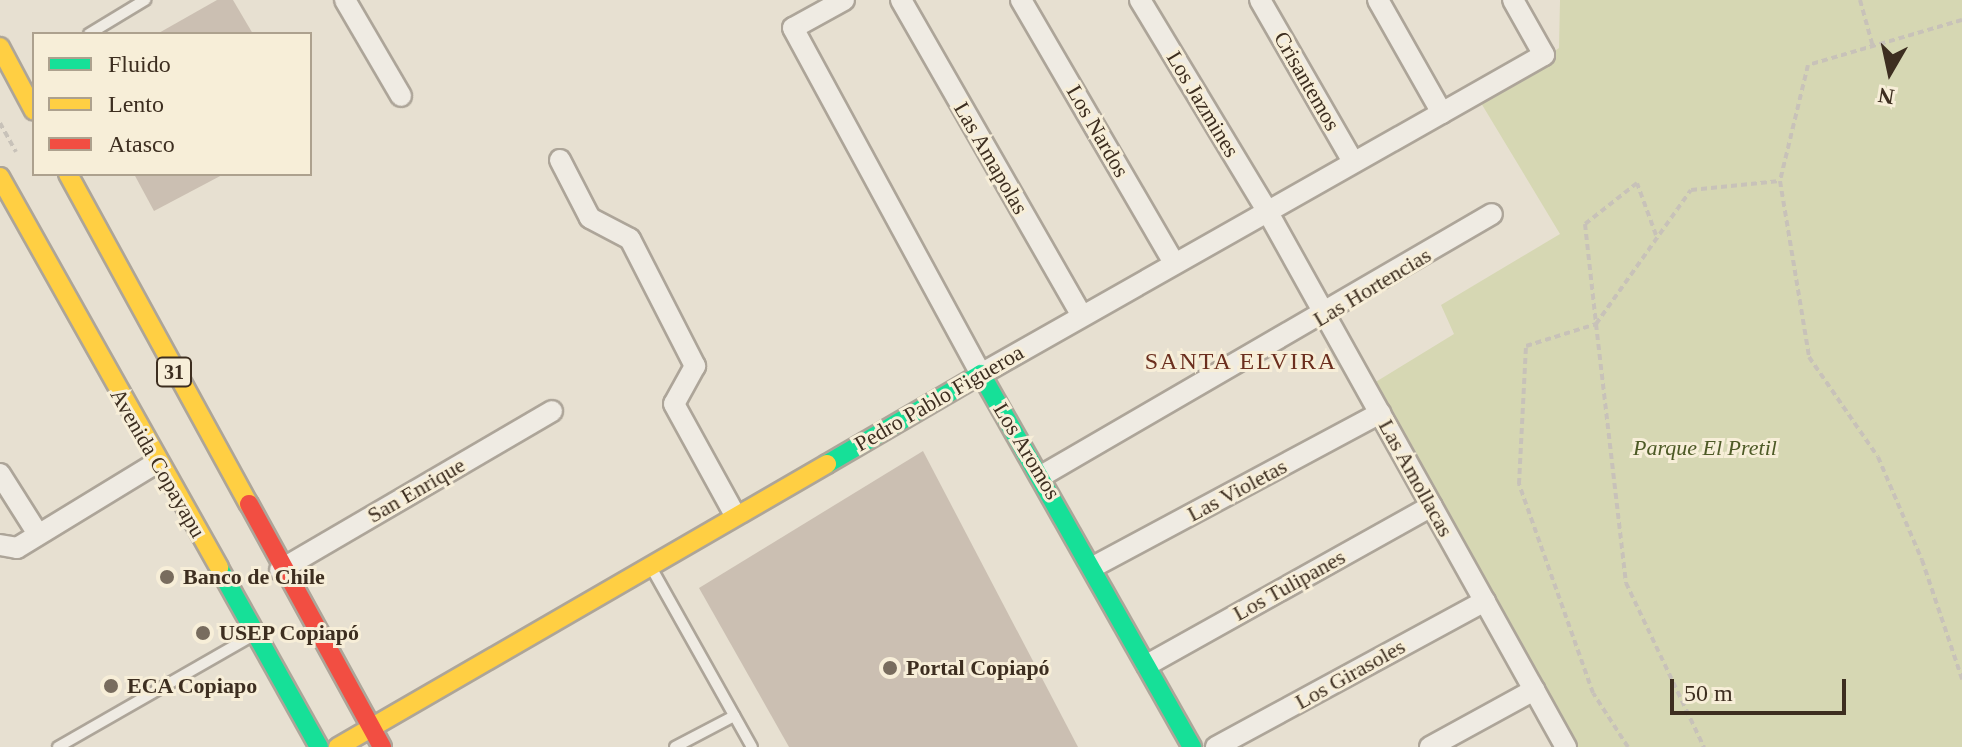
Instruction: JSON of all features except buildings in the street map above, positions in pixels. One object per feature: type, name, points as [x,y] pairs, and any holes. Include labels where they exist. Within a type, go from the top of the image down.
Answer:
[{"type":"main road","points":[[0,47],[32,107]]},
{"type":"main road","name":"31","points":[[69,176],[280,570],[377,739]]},
{"type":"main road","name":"Avenida Copayapu","points":[[0,177],[319,747]]},
{"type":"main road","name":"Los Aromos","points":[[981,374],[1043,475],[1192,747]]},
{"type":"main road","name":"Pedro Pablo Figueroa","points":[[338,747],[377,739],[649,564],[981,374]]},
{"type":"street","points":[[345,0],[401,96]]},
{"type":"street","name":"Los Aromos","points":[[844,0],[793,28],[981,374]]},
{"type":"street","name":"Las Amapolas","points":[[901,0],[1082,316]]},
{"type":"street","name":"Los Nardos","points":[[1021,0],[1174,263]]},
{"type":"street","name":"Los Jazmines","points":[[1140,0],[1266,209]]},
{"type":"street","name":"Crisantemos","points":[[1260,0],[1353,162]]},
{"type":"street","points":[[1378,0],[1442,113]]},
{"type":"street","name":"Pedro Pablo Figueroa","points":[[981,374],[1266,209],[1544,55],[1513,0]]},
{"type":"street","points":[[560,160],[590,218],[630,239],[695,366],[674,404],[734,513]]},
{"type":"street","name":"Las Amollacas","points":[[1266,209],[1566,747]]},
{"type":"street","name":"Las Hortencias","points":[[1043,475],[1326,316],[1492,214]]},
{"type":"street","name":"San Enrique","points":[[280,570],[552,411]]},
{"type":"street","name":"Las Violetas","points":[[1093,567],[1380,413]]},
{"type":"street","points":[[0,545],[17,548],[158,462]]},
{"type":"street","points":[[0,474],[38,534]]},
{"type":"street","name":"Los Tulipanes","points":[[1147,665],[1432,506]]},
{"type":"street","name":"Los Girasoles","points":[[1216,747],[1485,601]]},
{"type":"street","points":[[1430,747],[1534,690]]},
{"type":"lane","points":[[92,32],[145,0]]},
{"type":"lane","points":[[649,564],[752,747]]},
{"type":"lane","points":[[58,747],[255,634]]},
{"type":"lane","points":[[675,747],[734,716]]},
{"type":"path","points":[[1860,0],[1873,47]]},
{"type":"path","points":[[1962,20],[1808,65],[1780,181],[1809,357],[1878,457],[1922,560],[1962,679]]},
{"type":"path","points":[[1628,747],[1593,693],[1519,484],[1526,346],[1596,324],[1656,235],[1691,190],[1780,181]]},
{"type":"path","points":[[1656,235],[1637,183],[1585,224],[1626,583],[1704,747]]},
{"type":"green space","name":"Parque El Pretil","points":[[1560,0],[1962,0],[1962,747],[1578,747],[1374,383],[1454,334],[1441,305],[1560,234],[1481,103],[1559,48]]},
{"type":"traffic: fast","points":[[827,464],[981,374],[1192,747]]},
{"type":"traffic: fast","points":[[219,568],[319,747]]},
{"type":"traffic: slow","points":[[0,47],[32,107]]},
{"type":"traffic: slow","points":[[69,176],[249,504]]},
{"type":"traffic: slow","points":[[0,177],[219,568]]},
{"type":"traffic: slow","points":[[338,747],[827,464]]},
{"type":"traffic: jam","points":[[249,504],[382,747]]},
{"type":"place","name":"Banco de Chile","points":[[167,577]]},
{"type":"place","name":"USEP Copiapó","points":[[203,633]]},
{"type":"place","name":"Portal Copiapó","points":[[890,668]]},
{"type":"place","name":"ECA Copiapo","points":[[111,686]]},
{"type":"district","name":"SANTA ELVIRA","points":[[1241,362]]}]
